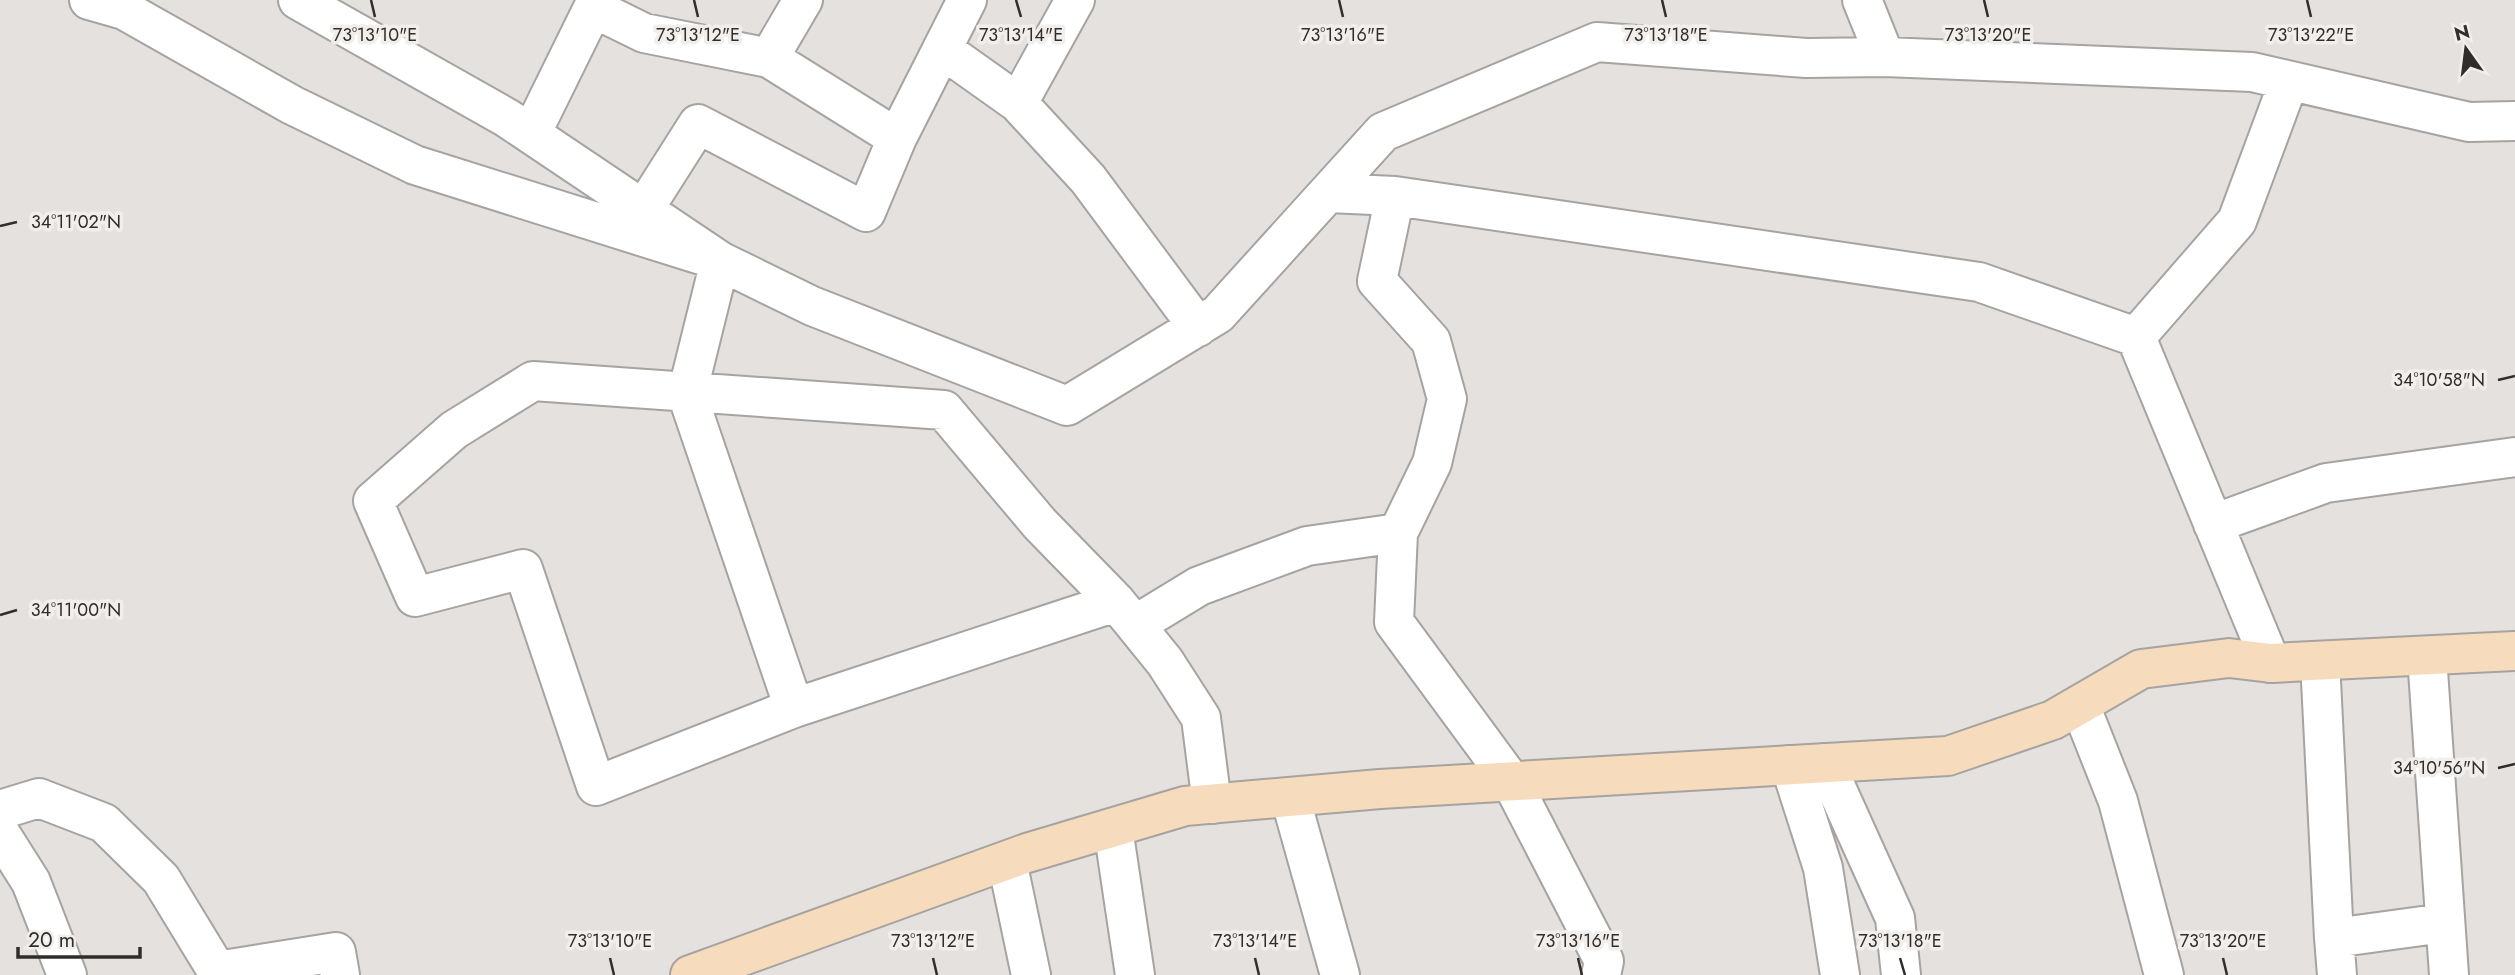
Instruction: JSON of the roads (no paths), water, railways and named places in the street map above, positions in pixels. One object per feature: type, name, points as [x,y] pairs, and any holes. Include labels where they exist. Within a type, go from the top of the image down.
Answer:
[{"type":"street","points":[[89,0],[124,9],[292,105],[415,165],[720,261]]},
{"type":"street","points":[[298,0],[495,111],[720,261],[812,306],[1067,405],[1219,314],[1383,132],[1597,42],[1806,58],[1885,57],[2252,72],[2469,122],[2515,121]]},
{"type":"street","points":[[769,58],[803,0]]},
{"type":"street","points":[[644,209],[698,124],[866,212],[897,138],[967,0]]},
{"type":"street","points":[[1018,103],[1075,0]]},
{"type":"street","points":[[1862,0],[1885,57]]},
{"type":"street","points":[[531,134],[596,4],[644,33],[769,58],[897,138]]},
{"type":"street","points":[[942,50],[1018,103],[1088,179],[1198,327]]},
{"type":"street","points":[[2136,337],[2237,221],[2289,81]]},
{"type":"street","points":[[1328,193],[1395,196],[1979,282],[2136,337],[2271,663]]},
{"type":"street","points":[[1395,196],[1377,281],[1432,341],[1447,399],[1432,463],[1398,533],[1394,622],[1511,781],[1604,961],[1601,975]]},
{"type":"street","points":[[720,261],[687,394],[794,708]]},
{"type":"street","points":[[1212,804],[1202,719],[1166,663],[1126,614],[1040,524],[944,410],[687,394],[533,381],[454,430],[373,501],[415,597],[523,569],[596,786],[794,708],[1126,614],[1307,546],[1398,533]]},
{"type":"street","points":[[2213,524],[2326,483],[2515,457]]},
{"type":"street","points":[[690,975],[1007,861],[1185,806],[1380,789],[1948,756],[2053,720],[2141,669],[2229,658],[2271,663],[2515,651]]},
{"type":"street","points":[[2427,656],[2449,975]]},
{"type":"street","points":[[2320,661],[2336,956],[2444,923]]},
{"type":"street","points":[[2080,705],[2118,801],[2164,975]]},
{"type":"street","points":[[1807,764],[1840,975]]},
{"type":"street","points":[[1807,764],[1895,918],[1901,975]]},
{"type":"street","points":[[1290,797],[1340,975]]},
{"type":"street","points":[[0,810],[39,798],[104,823],[161,879],[217,971],[336,952],[340,975]]},
{"type":"street","points":[[1113,828],[1135,975]]},
{"type":"street","points":[[0,833],[31,882],[67,975]]},
{"type":"street","points":[[1007,861],[1031,975]]}]
